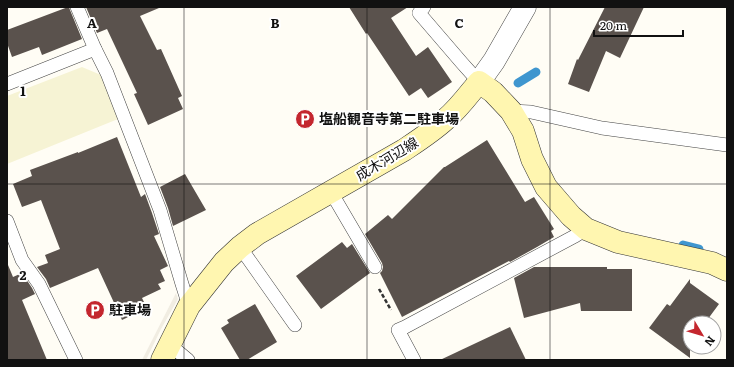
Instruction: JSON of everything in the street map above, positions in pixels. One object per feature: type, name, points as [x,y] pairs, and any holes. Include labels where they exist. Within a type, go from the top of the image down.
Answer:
[{"type":"main road","points":[[479,82],[492,92],[510,111],[523,131],[532,159],[546,187],[571,216],[586,229],[618,242],[712,264],[727,270]]},
{"type":"main road","name":"成木河辺線","points":[[166,352],[189,306],[224,262],[240,247],[257,234],[426,136],[447,118],[479,82]]},
{"type":"street","points":[[479,82],[494,61],[525,7]]},
{"type":"lane","points":[[77,7],[107,73],[160,210],[189,306]]},
{"type":"lane","points":[[424,7],[419,13],[479,82]]},
{"type":"lane","points":[[7,84],[95,49]]},
{"type":"lane","points":[[510,111],[531,112],[602,128],[727,146]]},
{"type":"lane","points":[[331,192],[375,267]]},
{"type":"lane","points":[[8,228],[22,260],[39,284],[76,360]]},
{"type":"lane","points":[[414,360],[398,330],[586,229]]},
{"type":"lane","points":[[240,247],[295,325]]},
{"type":"lane","points":[[166,352],[188,360]]},
{"type":"path","points":[[375,267],[375,282],[394,316],[398,330]]},
{"type":"shaded area","points":[[82,67],[101,75],[118,119],[7,164],[7,96]]},
{"type":"shaded area","points":[[176,293],[178,299],[146,360],[142,360]]},
{"type":"building","points":[[68,7],[82,39],[42,55],[39,47],[12,57],[7,43],[7,30]]},
{"type":"building","points":[[86,7],[159,7],[140,16],[157,50],[161,49],[182,96],[178,98],[183,109],[148,125],[134,94],[137,93],[107,29],[97,33]]},
{"type":"building","points":[[349,7],[408,7],[391,18],[416,56],[428,47],[452,82],[428,98],[421,88],[409,96]]},
{"type":"building","points":[[605,7],[644,7],[620,58],[606,51],[589,92],[568,84],[577,59],[578,60]]},
{"type":"building","points":[[117,137],[141,197],[145,194],[159,234],[154,236],[168,266],[160,270],[165,281],[158,284],[161,289],[142,298],[147,308],[122,320],[98,268],[50,288],[46,279],[37,267],[48,263],[45,255],[60,249],[41,200],[22,207],[13,184],[32,176],[30,170]]},
{"type":"building","points":[[487,140],[525,202],[534,197],[554,229],[551,231],[554,237],[510,262],[509,261],[402,317],[380,273],[383,267],[382,263],[365,234],[388,215],[392,219],[444,167]]},
{"type":"building","points":[[185,174],[206,210],[173,226],[160,187]]},
{"type":"building","points":[[342,242],[347,248],[352,244],[370,273],[321,309],[296,276]]},
{"type":"building","points":[[7,265],[13,277],[22,273],[35,294],[22,300],[47,360],[7,360]]},
{"type":"building","points":[[534,267],[607,267],[607,269],[632,269],[632,311],[581,311],[580,303],[524,318],[514,278]]},
{"type":"building","points":[[690,279],[690,283],[719,304],[711,315],[682,315],[682,352],[649,328],[667,304],[670,306]]},
{"type":"building","points":[[255,304],[277,342],[247,360],[240,360],[221,328],[229,323],[227,320]]},
{"type":"building","points":[[510,327],[526,360],[440,360]]},
{"type":"waterway","points":[[518,83],[536,72]]},
{"type":"waterway","points":[[683,245],[699,249]]},
{"type":"place","name":"塩船観音寺第二駐車場","points":[[305,119]]},
{"type":"place","name":"駐車場","points":[[95,310]]}]
